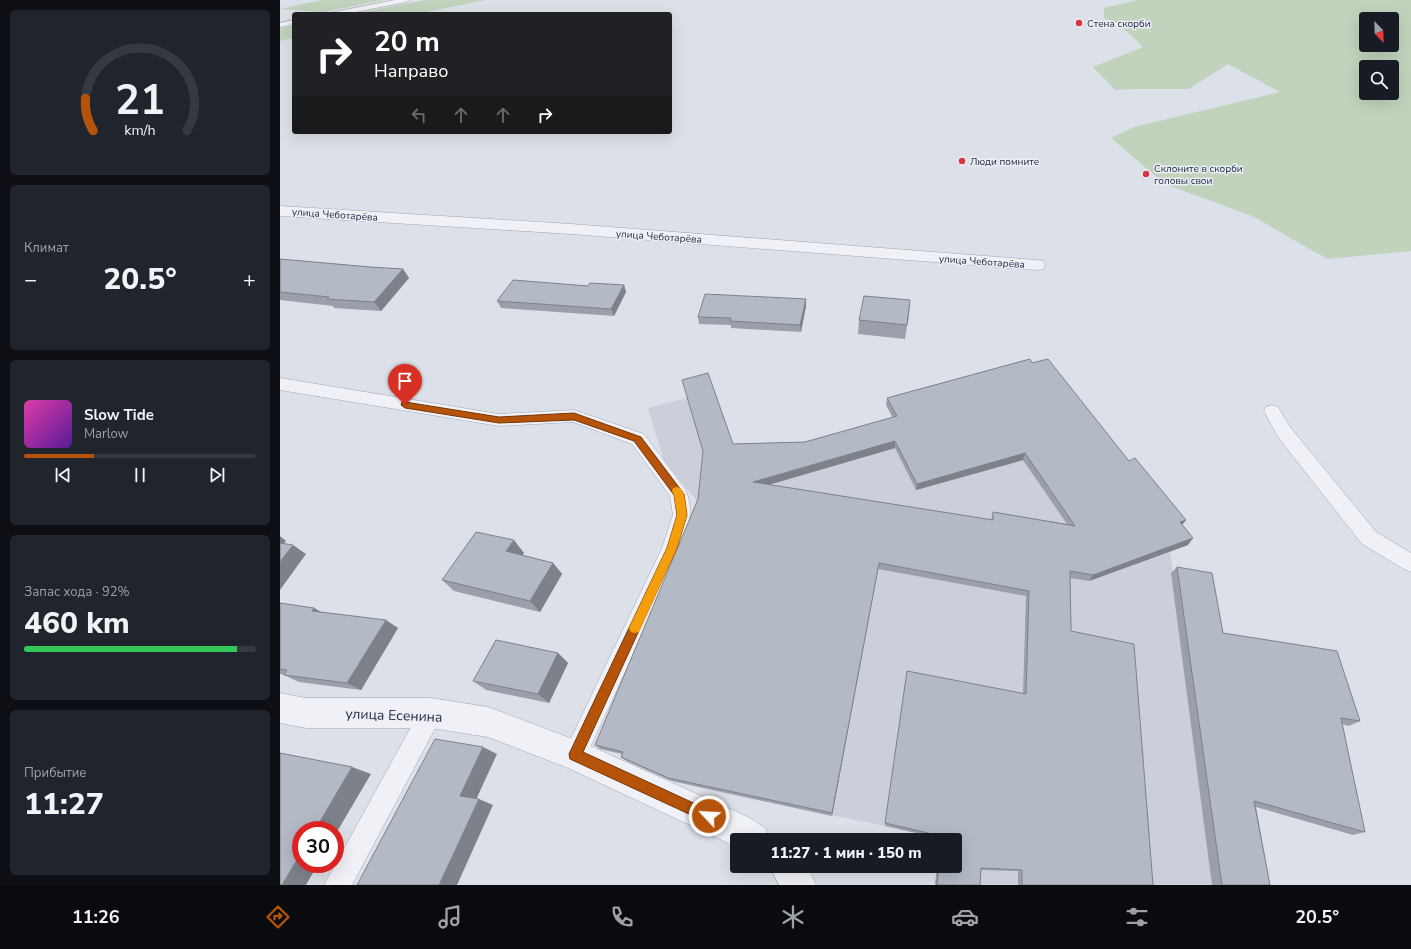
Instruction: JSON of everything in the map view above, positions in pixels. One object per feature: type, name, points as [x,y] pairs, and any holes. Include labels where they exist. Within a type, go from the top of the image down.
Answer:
[{"type":"street","name":"улица Чеботарёва","points":[[280,211],[571,229],[1037,265]]},
{"type":"street","name":"улица Есенина","points":[[280,708],[306,713],[431,713],[488,722],[575,754],[742,833]]},
{"type":"street","points":[[791,873],[800,885]]},
{"type":"lane","points":[[344,12],[406,0]]},
{"type":"lane","points":[[280,25],[292,22]]},
{"type":"lane","points":[[280,384],[499,420],[574,416],[638,439],[679,494],[682,515],[672,548],[575,754]]},
{"type":"lane","points":[[1272,410],[1284,432],[1369,538],[1411,563]]},
{"type":"lane","points":[[337,885],[431,713]]},
{"type":"shaded area","points":[[1027,366],[1188,545],[1170,551],[1173,574],[1260,885],[935,885],[948,873],[962,873],[962,833],[916,833],[718,792],[622,769],[627,755],[600,749],[700,505],[664,461],[648,408],[687,398],[735,451],[806,449],[896,423],[886,405]]},
{"type":"green space","points":[[322,0],[385,0],[323,12],[280,9]]},
{"type":"green space","points":[[425,0],[486,0],[426,12],[362,12]]},
{"type":"green space","points":[[1137,0],[1411,0],[1411,251],[1327,259],[1252,216],[1165,184],[1111,138],[1134,127],[1280,92],[1228,64],[1189,89],[1115,90],[1093,67],[1143,47],[1118,23],[1104,18],[1104,8]]},
{"type":"green space","points":[[292,25],[292,38],[280,41],[280,28]]},
{"type":"building","points":[[280,259],[403,269],[374,302],[327,299],[329,297],[280,292]]},
{"type":"building","points":[[513,280],[588,286],[590,283],[624,285],[611,309],[497,301]]},
{"type":"building","points":[[705,294],[806,299],[800,325],[730,321],[731,318],[698,317]]},
{"type":"building","points":[[864,296],[910,300],[907,325],[859,320]]},
{"type":"building","points":[[1030,359],[1032,363],[1048,359],[1129,461],[1135,458],[1186,520],[1180,522],[1193,538],[1093,575],[1070,571],[1071,631],[1134,644],[1153,885],[1022,885],[1022,870],[981,868],[980,885],[937,885],[938,873],[962,873],[962,833],[928,833],[885,823],[907,671],[1026,694],[1029,591],[879,563],[832,813],[668,778],[621,757],[623,752],[595,745],[698,499],[703,451],[682,380],[708,373],[733,444],[805,442],[897,416],[887,398]],"holes":[[[895,441],[917,484],[1025,453],[1075,526],[993,512],[993,520],[753,482]]]},
{"type":"building","points":[[476,532],[514,540],[506,551],[553,563],[530,601],[442,580]]},
{"type":"building","points":[[280,543],[293,545],[280,562]]},
{"type":"building","points":[[1177,567],[1212,573],[1223,633],[1337,651],[1360,721],[1341,718],[1365,832],[1254,801],[1270,885],[1222,885]]},
{"type":"building","points":[[280,603],[314,608],[312,611],[386,620],[347,683],[284,675],[287,670],[280,669]]},
{"type":"building","points":[[496,640],[558,653],[538,694],[473,681]]},
{"type":"building","points":[[435,739],[483,747],[460,796],[479,799],[439,885],[357,885]]},
{"type":"building","points":[[280,753],[352,767],[320,821],[292,821],[292,868],[282,885],[280,885]]},
{"type":"slow traffic","points":[[635,628],[672,548],[682,515],[679,494],[677,491]]},
{"type":"place","name":"Стена скорби","points":[[1079,23]]},
{"type":"place","name":"Люди помните","points":[[962,161]]},
{"type":"place","name":"Склоните в скорби головы свои","points":[[1146,174]]},
{"type":"route","points":[[405,405],[499,420],[574,416],[638,439],[679,494],[682,515],[672,548],[575,754],[709,816]]}]
